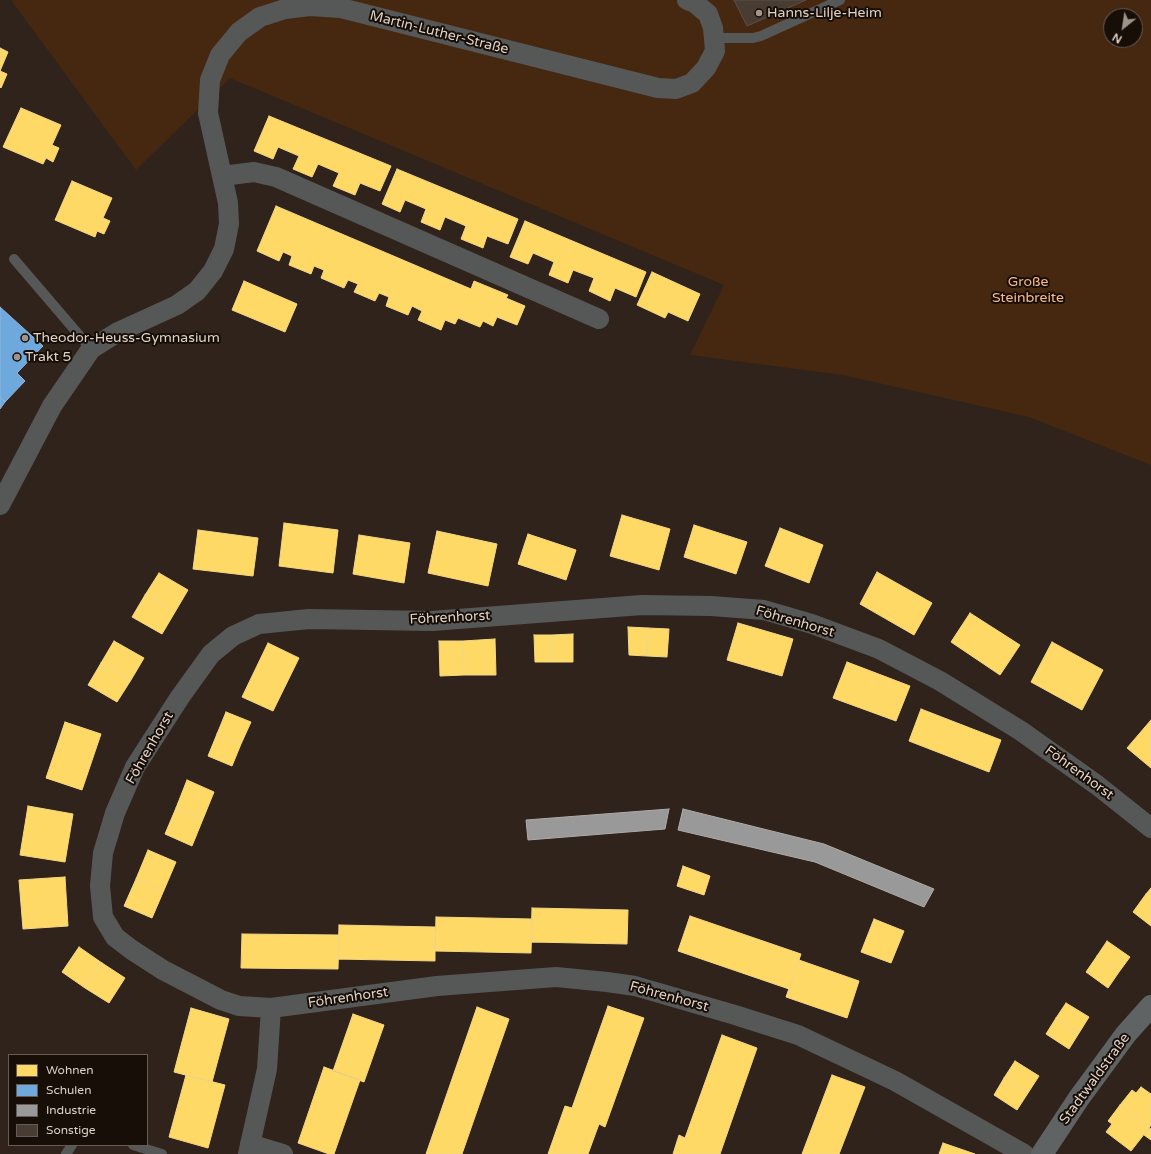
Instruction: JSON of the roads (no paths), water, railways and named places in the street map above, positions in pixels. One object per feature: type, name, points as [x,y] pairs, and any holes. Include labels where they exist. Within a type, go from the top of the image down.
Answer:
[{"type":"street","name":"Martin-Luther-Straße","points":[[0,505],[52,406],[92,348],[118,332],[178,305],[197,291],[213,272],[224,249],[229,224],[228,203],[208,113],[210,80],[220,55],[239,32],[260,17],[285,9],[310,6],[341,8],[658,88],[676,89],[692,83],[706,68],[715,51],[713,28],[708,14],[695,3],[687,0]]},
{"type":"street","points":[[222,176],[254,172],[276,177],[599,319]]},
{"type":"street","name":"Föhrenhorst","points":[[1024,1154],[896,1081],[798,1035],[635,986],[556,977],[437,986],[271,1008],[239,1006],[221,1000],[163,970],[132,950],[115,937],[103,917],[100,886],[103,853],[115,813],[135,767],[180,697],[211,654],[233,636],[259,624],[309,620],[432,621],[642,604],[711,606],[764,610],[812,624],[879,649],[940,681],[1021,731],[1098,785],[1150,826]]},
{"type":"street","name":"Stadtwaldstraße","points":[[1042,1154],[1079,1098],[1116,1047],[1151,1006]]},
{"type":"street","points":[[271,1008],[267,1069],[249,1149],[282,1154]]},
{"type":"lane","points":[[714,38],[753,38],[761,36],[840,0]]},
{"type":"lane","points":[[14,259],[92,348]]},
{"type":"lane","points":[[136,1146],[162,1154]]},
{"type":"place","name":"Hanns-Lilje-Heim","points":[[759,13]]},
{"type":"place","name":"Theodor-Heuss-Gymnasium","points":[[25,338]]},
{"type":"place","name":"Trakt 5","points":[[17,357]]},
{"type":"park label","name":"Große Steinbreite","points":[[1028,290]]}]
